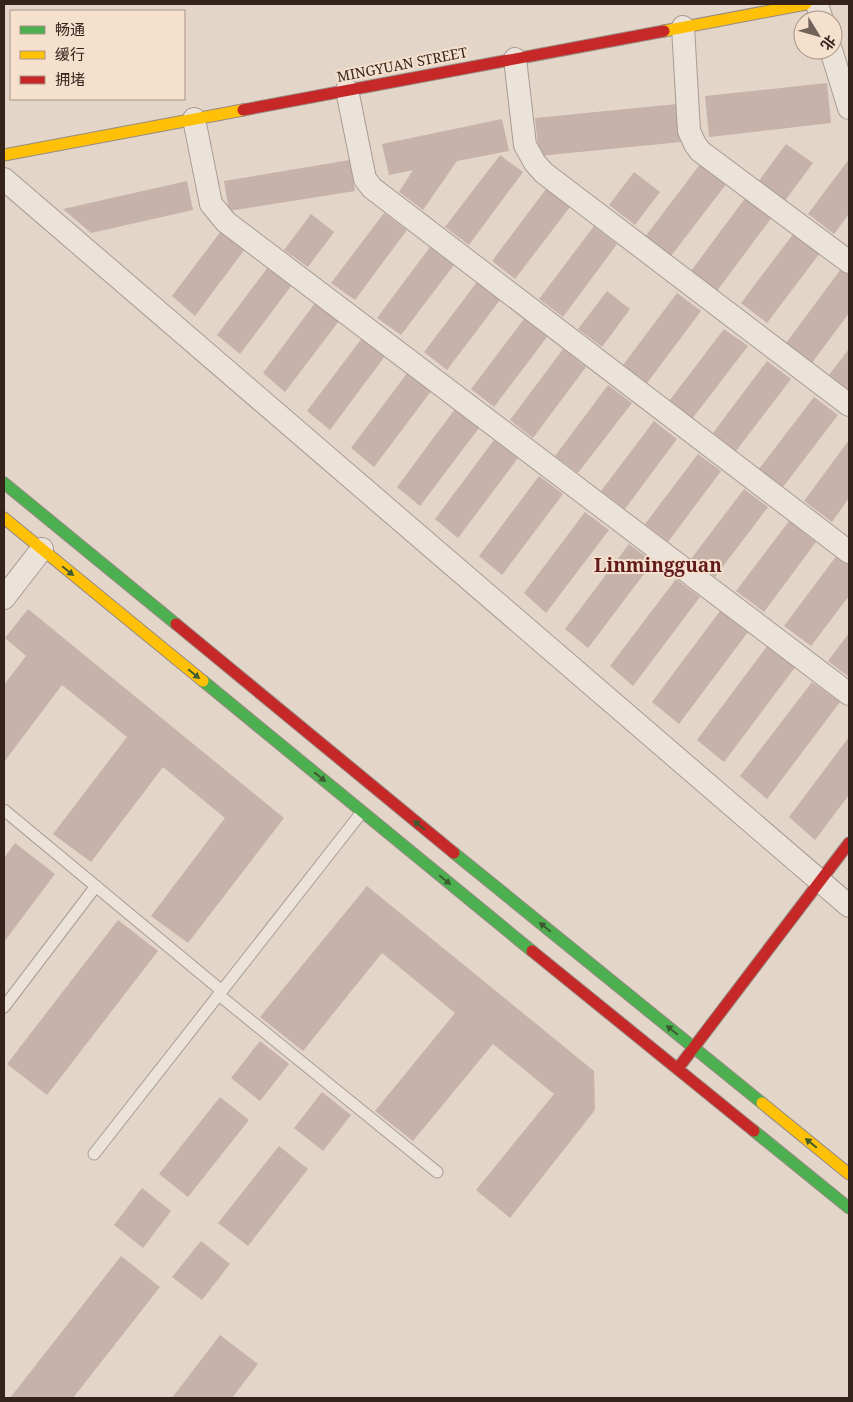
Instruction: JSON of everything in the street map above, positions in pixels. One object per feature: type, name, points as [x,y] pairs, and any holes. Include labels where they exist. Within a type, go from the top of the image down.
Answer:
[{"type":"street","name":"MINGYUAN STREET","points":[[4,155],[806,4]]},
{"type":"street","points":[[683,27],[689,131],[695,144],[700,151],[849,262]]},
{"type":"street","points":[[514,59],[525,146],[535,163],[544,173],[849,404]]},
{"type":"street","points":[[834,60],[849,108]]},
{"type":"street","points":[[347,90],[365,178],[372,188],[849,552]]},
{"type":"street","points":[[194,119],[212,204],[226,222],[849,694]]},
{"type":"street","points":[[4,179],[849,906]]},
{"type":"street","points":[[4,483],[849,1174]]},
{"type":"street","points":[[4,518],[849,1208]]},
{"type":"street","points":[[4,598],[42,549]]},
{"type":"street","points":[[678,1068],[849,843]]},
{"type":"lane","points":[[4,810],[220,993],[436,1172]]},
{"type":"lane","points":[[94,1154],[362,812]]},
{"type":"lane","points":[[4,1007],[96,886]]},
{"type":"building","points":[[827,83],[831,123],[709,137],[705,96]]},
{"type":"building","points":[[677,104],[681,142],[539,156],[535,118]]},
{"type":"building","points":[[502,119],[509,151],[457,161],[423,210],[399,192],[413,170],[389,175],[382,144]]},
{"type":"building","points":[[786,144],[813,163],[784,202],[758,182]]},
{"type":"building","points":[[500,155],[523,172],[469,245],[445,227]]},
{"type":"building","points":[[849,159],[849,214],[834,234],[808,214]]},
{"type":"building","points":[[350,160],[355,191],[229,211],[224,181]]},
{"type":"building","points":[[701,163],[727,183],[671,256],[645,237]]},
{"type":"building","points":[[634,172],[660,192],[635,225],[609,205]]},
{"type":"building","points":[[187,181],[193,210],[91,233],[63,209]]},
{"type":"building","points":[[546,189],[570,207],[515,279],[492,261]]},
{"type":"building","points":[[746,197],[772,217],[717,291],[691,271]]},
{"type":"building","points":[[384,213],[407,230],[355,300],[331,283]]},
{"type":"building","points":[[311,214],[334,232],[308,267],[284,250]]},
{"type":"building","points":[[594,226],[617,244],[563,317],[539,299]]},
{"type":"building","points":[[797,229],[823,249],[767,323],[741,303]]},
{"type":"building","points":[[221,231],[245,249],[195,316],[172,296]]},
{"type":"building","points":[[430,247],[454,265],[401,335],[377,318]]},
{"type":"building","points":[[268,267],[292,285],[240,354],[217,335]]},
{"type":"building","points":[[841,269],[849,275],[849,313],[812,363],[786,343]]},
{"type":"building","points":[[477,282],[500,300],[447,370],[424,352]]},
{"type":"building","points":[[607,291],[630,309],[602,347],[578,329]]},
{"type":"building","points":[[677,293],[701,311],[647,383],[623,365]]},
{"type":"building","points":[[315,303],[339,321],[285,392],[263,373]]},
{"type":"building","points":[[524,319],[547,337],[494,407],[471,389]]},
{"type":"building","points":[[724,329],[748,346],[692,419],[669,401]]},
{"type":"building","points":[[362,338],[385,356],[330,430],[307,411]]},
{"type":"building","points":[[563,349],[586,367],[533,438],[510,420]]},
{"type":"building","points":[[849,349],[849,392],[828,376]]},
{"type":"building","points":[[767,361],[791,379],[736,451],[713,433]]},
{"type":"building","points":[[408,372],[432,390],[374,467],[351,448]]},
{"type":"building","points":[[608,385],[632,403],[578,473],[555,456]]},
{"type":"building","points":[[814,397],[838,415],[783,487],[759,469]]},
{"type":"building","points":[[455,409],[479,428],[420,506],[397,487]]},
{"type":"building","points":[[654,421],[677,439],[625,509],[601,491]]},
{"type":"building","points":[[494,440],[518,458],[458,538],[435,519]]},
{"type":"building","points":[[849,440],[849,498],[832,522],[804,501]]},
{"type":"building","points":[[698,454],[721,471],[668,542],[645,524]]},
{"type":"building","points":[[539,476],[563,494],[502,575],[479,556]]},
{"type":"building","points":[[744,489],[768,507],[715,577],[691,559]]},
{"type":"building","points":[[585,512],[609,530],[546,613],[524,593]]},
{"type":"building","points":[[789,521],[816,542],[764,612],[736,591]]},
{"type":"building","points":[[629,544],[653,562],[588,648],[565,629]]},
{"type":"building","points":[[837,555],[849,565],[849,596],[811,646],[784,626]]},
{"type":"building","points":[[676,579],[700,597],[633,686],[610,666]]},
{"type":"building","points":[[28,609],[284,818],[188,943],[151,916],[225,818],[163,767],[91,862],[53,834],[127,737],[62,685],[4,762],[4,685],[26,656],[5,638]]},
{"type":"building","points":[[720,611],[748,632],[679,724],[652,702]]},
{"type":"building","points":[[849,633],[849,677],[828,661]]},
{"type":"building","points":[[768,645],[796,666],[724,762],[697,740]]},
{"type":"building","points":[[812,682],[840,702],[767,799],[740,776]]},
{"type":"building","points":[[849,737],[849,795],[815,840],[789,817]]},
{"type":"building","points":[[15,843],[55,874],[4,942],[4,858]]},
{"type":"building","points":[[367,886],[594,1071],[595,1110],[510,1218],[476,1190],[554,1094],[493,1044],[413,1141],[375,1111],[455,1013],[382,953],[303,1051],[260,1017]]},
{"type":"building","points":[[118,920],[158,951],[47,1095],[7,1064]]},
{"type":"building","points":[[260,1041],[289,1064],[260,1101],[231,1078]]},
{"type":"building","points":[[322,1092],[351,1115],[323,1151],[294,1128]]},
{"type":"building","points":[[220,1097],[249,1120],[188,1197],[159,1174]]},
{"type":"building","points":[[279,1146],[308,1169],[248,1246],[218,1223]]},
{"type":"building","points":[[142,1188],[171,1211],[143,1248],[114,1225]]},
{"type":"building","points":[[201,1241],[230,1264],[202,1300],[172,1277]]},
{"type":"building","points":[[121,1256],[160,1287],[73,1398],[10,1398]]},
{"type":"building","points":[[220,1335],[258,1364],[232,1398],[172,1398]]},
{"type":"traffic: fast","points":[[4,483],[176,624]]},
{"type":"traffic: fast","points":[[203,681],[532,951]]},
{"type":"traffic: fast","points":[[454,853],[762,1103]]},
{"type":"traffic: fast","points":[[754,1131],[849,1208]]},
{"type":"traffic: slow","points":[[664,31],[806,4]]},
{"type":"traffic: slow","points":[[4,155],[243,110]]},
{"type":"traffic: slow","points":[[4,518],[203,681]]},
{"type":"traffic: slow","points":[[762,1103],[849,1174]]},
{"type":"traffic: jam","points":[[243,110],[664,31]]},
{"type":"traffic: jam","points":[[176,624],[454,853]]},
{"type":"traffic: jam","points":[[682,1063],[849,843]]},
{"type":"traffic: jam","points":[[532,951],[754,1131]]},
{"type":"district","name":"Linmingguan","points":[[658,565]]}]
